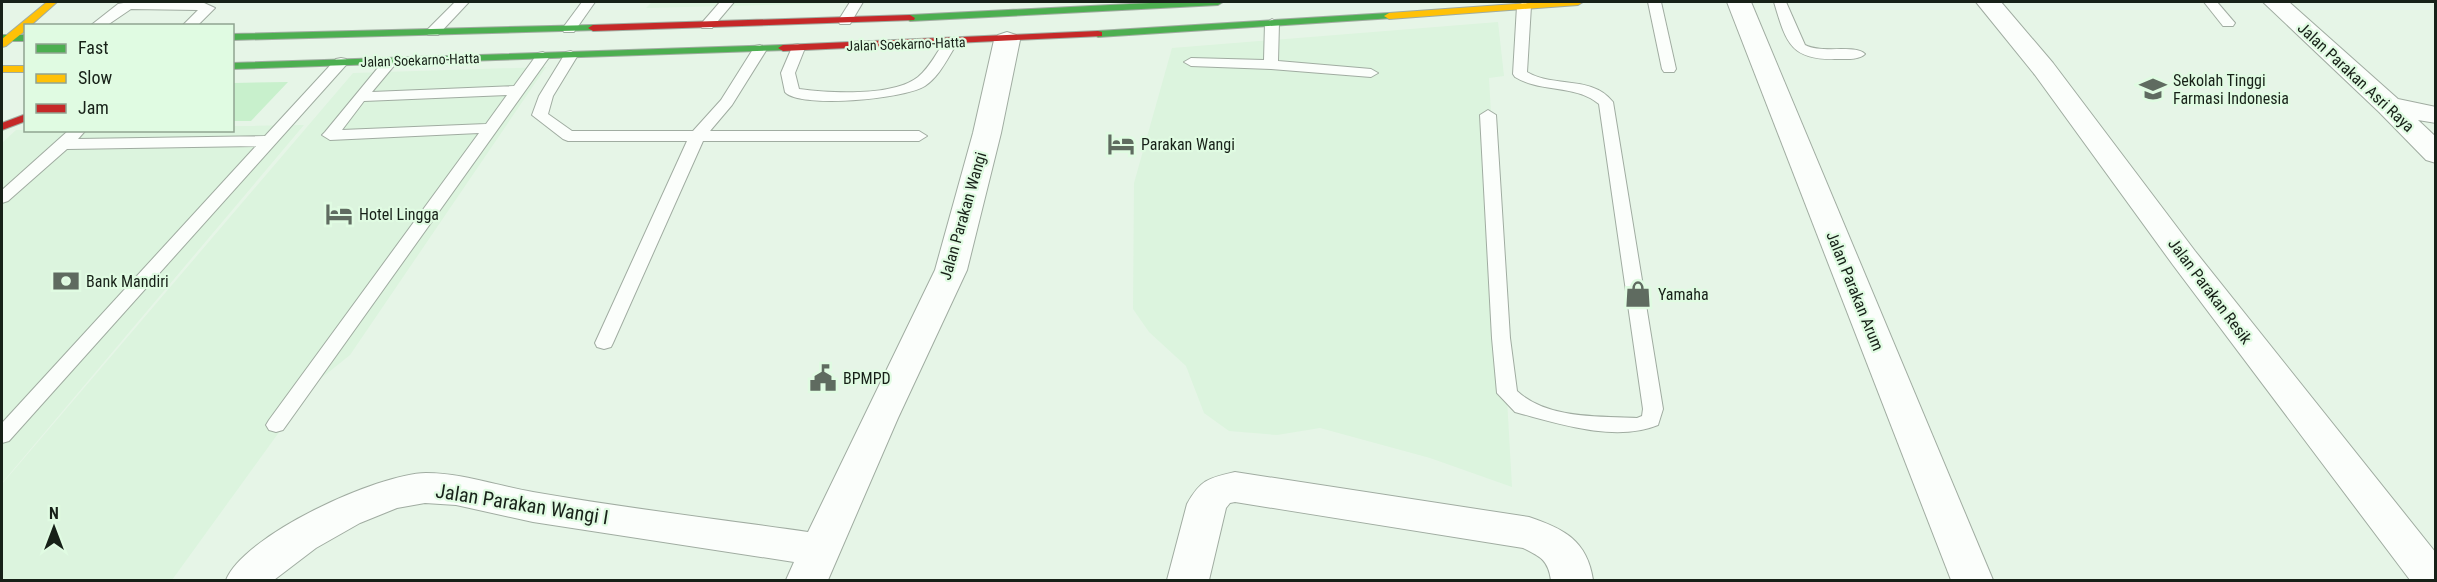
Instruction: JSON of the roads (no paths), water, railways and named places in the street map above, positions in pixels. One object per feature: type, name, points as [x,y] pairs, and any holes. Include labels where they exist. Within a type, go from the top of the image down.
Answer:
[{"type":"main road","points":[[24,24],[52,2]]},
{"type":"main road","name":"Jalan Soekarno-Hatta","points":[[234,36],[845,21],[1068,6],[1218,2]]},
{"type":"main road","name":"Jalan Soekarno-Hatta","points":[[234,66],[1007,40],[1578,2]]},
{"type":"main road","points":[[4,40],[24,24]]},
{"type":"main road","points":[[4,40],[24,38]]},
{"type":"main road","points":[[2,69],[24,69]]},
{"type":"main road","points":[[2,127],[24,118]]},
{"type":"street","name":"Jalan Parakan Arum","points":[[1739,2],[1972,580]]},
{"type":"street","name":"Jalan Parakan Resik","points":[[1988,2],[2044,69],[2184,258],[2433,580]]},
{"type":"street","name":"Jalan Parakan Asri Raya","points":[[2275,2],[2389,106],[2436,154]]},
{"type":"street","name":"Jalan Parakan Wangi","points":[[813,565],[951,270],[987,133],[1007,40]]},
{"type":"street","points":[[2389,106],[2436,115]]},
{"type":"street","points":[[1188,580],[1207,504],[1217,491],[1235,487],[1528,533],[1562,550],[1571,565],[1572,580]]},
{"type":"street","name":"Jalan Parakan Wangi I","points":[[247,580],[299,536],[363,506],[413,489],[455,491],[813,565]]},
{"type":"lane","points":[[433,32],[462,2]]},
{"type":"lane","points":[[568,29],[588,2]]},
{"type":"lane","points":[[707,25],[727,2]]},
{"type":"lane","points":[[845,21],[856,2]]},
{"type":"lane","points":[[1654,2],[1669,69]]},
{"type":"lane","points":[[1780,2],[1795,44],[1802,50],[1812,53],[1858,54]]},
{"type":"lane","points":[[2210,2],[2228,23]]},
{"type":"lane","points":[[100,24],[131,4],[208,8],[191,24]]},
{"type":"lane","points":[[1488,115],[1501,338],[1507,393],[1522,406],[1577,422],[1639,425],[1651,420],[1653,409],[1606,102],[1599,94],[1587,89],[1536,82],[1520,75],[1524,6]]},
{"type":"lane","points":[[1271,65],[1272,23]]},
{"type":"lane","points":[[798,48],[788,73],[792,92],[806,95],[886,95],[918,85],[951,42]]},
{"type":"lane","points":[[604,343],[696,138],[727,102],[760,50]]},
{"type":"lane","points":[[276,425],[543,56]]},
{"type":"lane","points":[[571,56],[546,96],[540,115],[568,136],[696,138],[919,136]]},
{"type":"lane","points":[[391,61],[330,135],[491,128]]},
{"type":"lane","points":[[2,436],[341,62]]},
{"type":"lane","points":[[1191,62],[1271,65],[1371,73]]},
{"type":"lane","points":[[360,97],[518,90]]},
{"type":"lane","points":[[2,198],[77,132]]},
{"type":"lane","points":[[63,144],[269,141]]},
{"type":"place","name":"Sekolah Tinggi Farmasi Indonesia","points":[[2153,89]]},
{"type":"place","name":"Parakan Wangi","points":[[1121,144]]},
{"type":"place","name":"Hotel Lingga","points":[[339,214]]},
{"type":"place","name":"Bank Mandiri","points":[[66,281]]},
{"type":"place","name":"Yamaha","points":[[1638,294]]},
{"type":"place","name":"BPMPD","points":[[823,378]]}]
